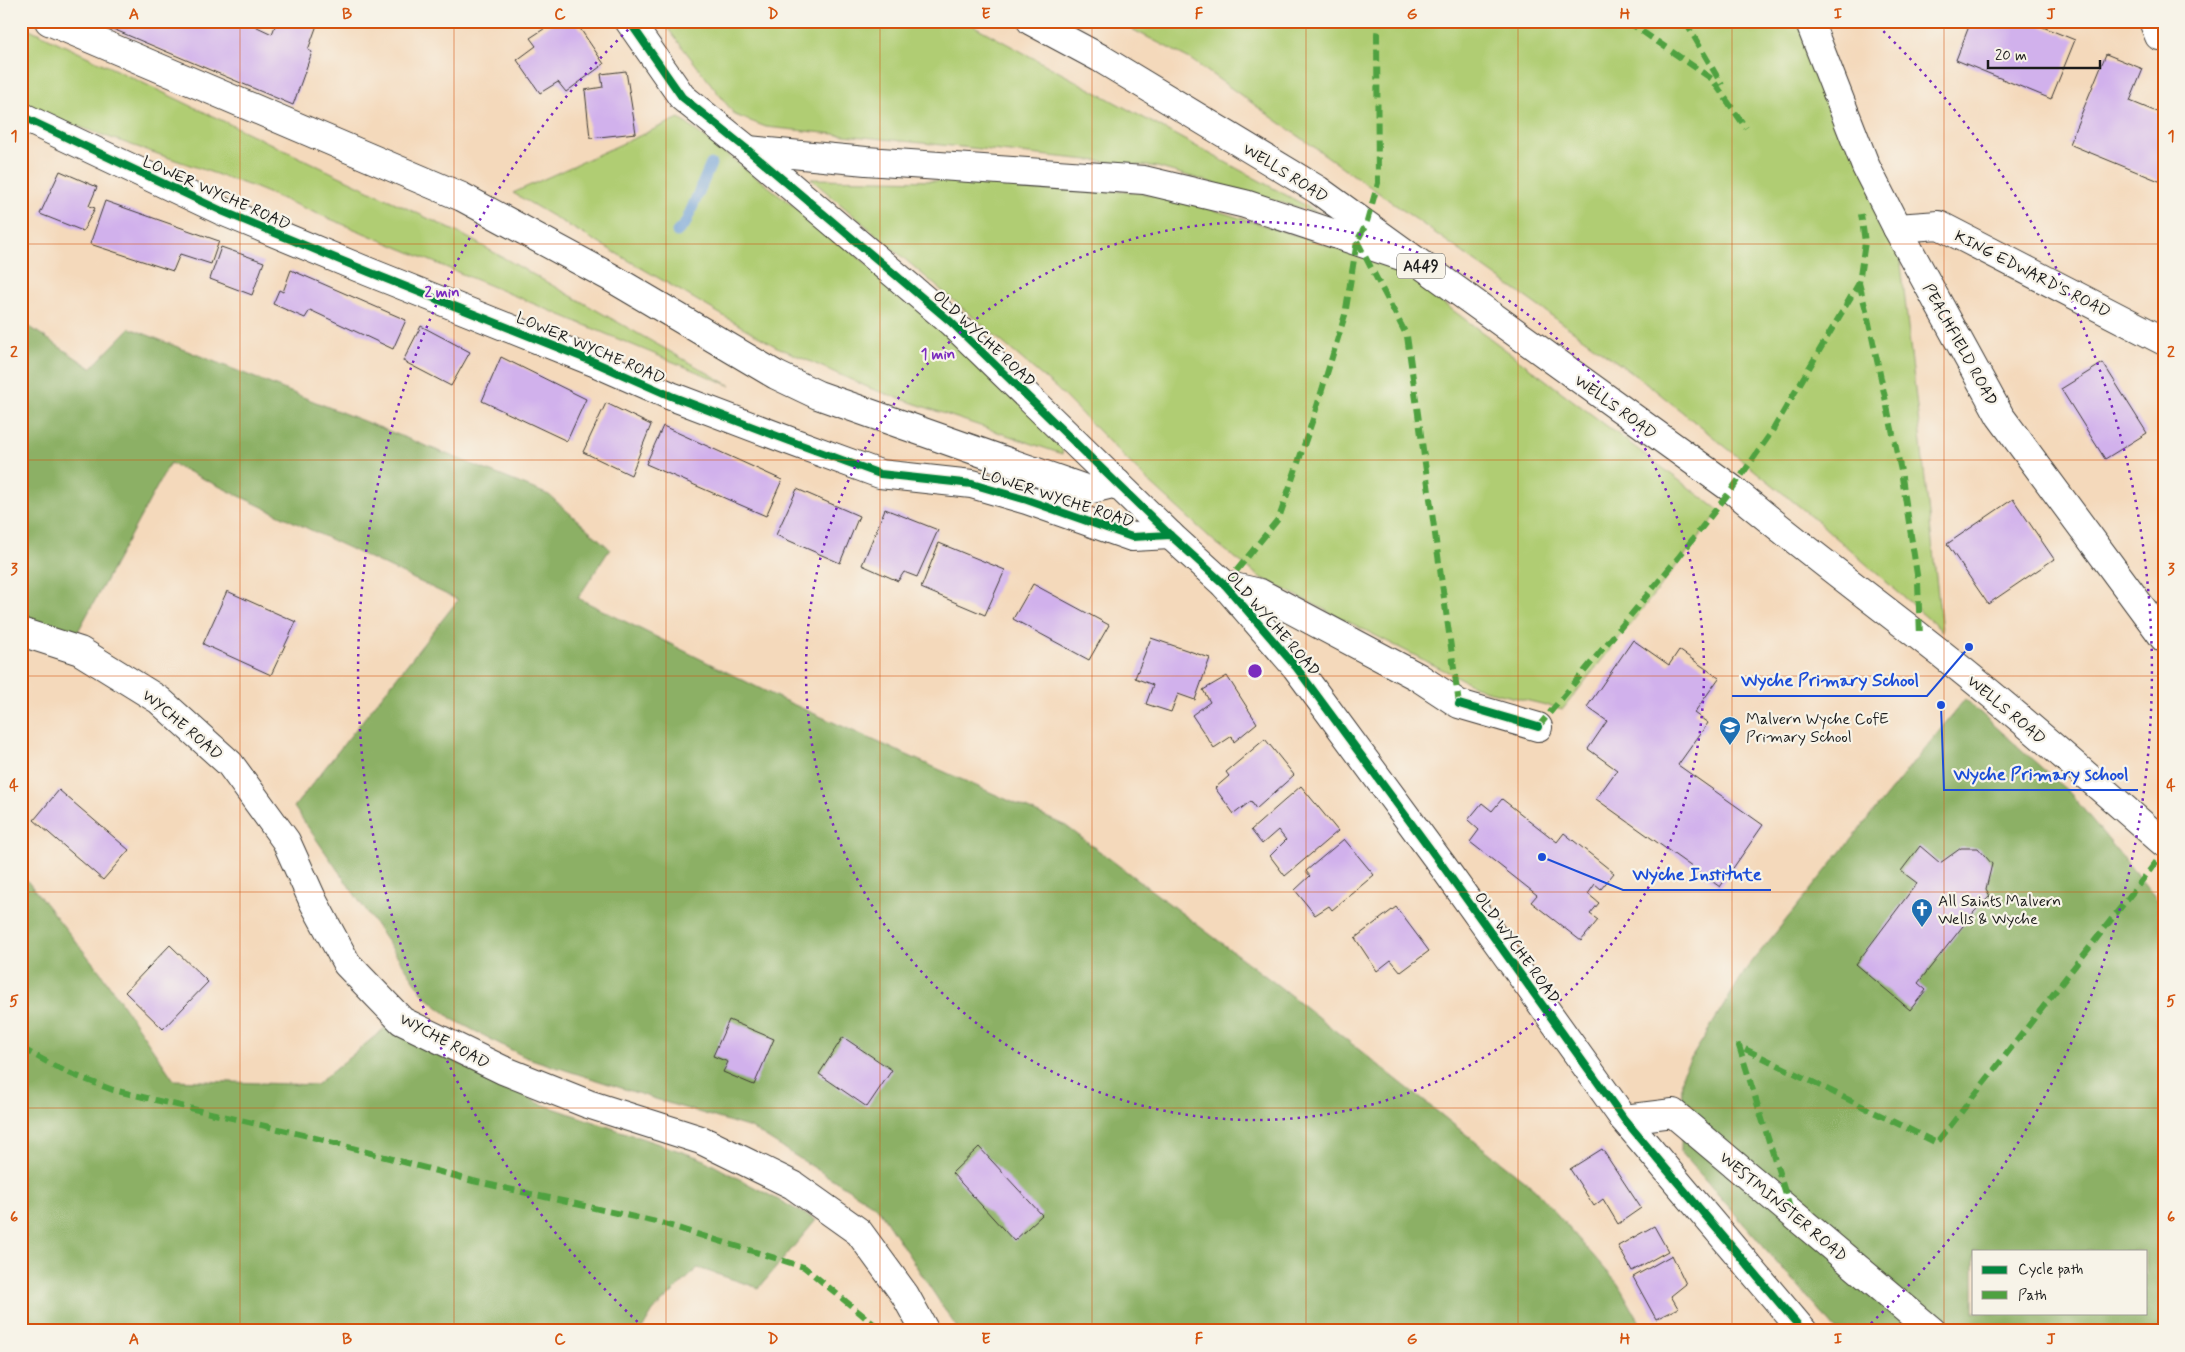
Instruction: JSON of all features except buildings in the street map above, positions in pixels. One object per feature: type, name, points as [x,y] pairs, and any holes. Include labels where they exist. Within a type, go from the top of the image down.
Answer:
[{"type":"main road","name":"LOWER WYCHE ROAD","points":[[49,21],[462,197],[610,277],[776,375],[818,395],[1088,490],[1117,483]]},
{"type":"main road","name":"OLD WYCHE ROAD","points":[[629,21],[682,98],[748,150],[951,322],[1170,535],[1225,585],[1296,667],[1442,865],[1624,1119],[1803,1331]]},
{"type":"main road","name":"WELLS ROAD","points":[[1031,21],[1100,58],[1318,190],[1732,489],[1797,543],[1920,637],[1998,700],[2164,843]]},
{"type":"main road","name":"PEACHFIELD ROAD","points":[[1809,21],[1866,167],[1897,228],[2000,416],[2164,638]]},
{"type":"main road","name":"LOWER WYCHE ROAD","points":[[21,116],[222,211],[368,272],[594,362],[671,396],[880,474],[972,484],[1028,500],[1132,537],[1170,535]]},
{"type":"main road","points":[[748,150],[1144,180],[1245,204],[1413,260]]},
{"type":"main road","name":"KING EDWARD'S ROAD","points":[[1897,228],[1939,225],[2164,341]]},
{"type":"main road","points":[[1225,585],[1260,593],[1418,677],[1459,704],[1538,727]]},
{"type":"main road","name":"WYCHE ROAD","points":[[21,632],[80,651],[159,700],[230,764],[286,841],[314,903],[347,964],[402,1021],[503,1070],[588,1104],[701,1140],[793,1185],[859,1232],[905,1295],[925,1331]]},
{"type":"main road","name":"WESTMINSTER ROAD","points":[[1624,1119],[1673,1113],[1932,1331]]},
{"type":"green space","points":[[662,21],[965,21],[1321,214],[1157,167],[766,127],[735,115]]},
{"type":"green space","points":[[1116,21],[1809,21],[1897,228],[1942,631],[1815,519],[1645,382],[1190,59]]},
{"type":"green space","points":[[21,25],[463,235],[731,386],[251,186],[21,107]]},
{"type":"green space","points":[[679,118],[820,226],[910,299],[1064,441],[1062,454],[872,389],[775,346],[513,193]]},
{"type":"green space","points":[[811,179],[1001,182],[1142,193],[1208,208],[1394,266],[1720,511],[1563,709],[1483,690],[1260,577],[1216,543],[1145,478],[1056,388]]},
{"type":"green space","points":[[21,321],[91,368],[130,328],[549,495],[610,549],[578,598],[779,698],[1066,826],[1280,987],[1535,1189],[1618,1284],[1645,1331],[959,1331],[877,1207],[751,1128],[525,1057],[452,1019],[425,996],[294,807],[458,600],[170,463],[76,635],[21,617]]},
{"type":"green space","points":[[1965,699],[2071,794],[2164,908],[2164,1331],[1837,1331],[1681,1152],[1682,1073],[1747,968]]},
{"type":"green space","points":[[21,873],[101,973],[174,1080],[316,1085],[386,1027],[541,1104],[700,1158],[816,1220],[759,1288],[698,1268],[653,1311],[641,1331],[21,1331]]},
{"type":"waterway","points":[[677,232],[685,224],[711,164]]},
{"type":"marked path","points":[[1225,585],[1279,518],[1313,419],[1345,315],[1357,241],[1366,225],[1378,183],[1377,34],[1379,21]]},
{"type":"marked path","points":[[1627,21],[1712,79],[1746,128]]},
{"type":"marked path","points":[[1685,21],[1722,85]]},
{"type":"marked path","points":[[1538,727],[1678,558],[1732,489],[1771,433],[1859,283],[1865,242],[1861,214]]},
{"type":"marked path","points":[[1357,241],[1407,336],[1459,704]]},
{"type":"marked path","points":[[1859,283],[1901,471],[1918,581],[1920,637]]},
{"type":"marked path","points":[[1791,1211],[1739,1046],[1937,1143],[2164,852]]},
{"type":"marked path","points":[[21,1048],[66,1072],[113,1090],[312,1137],[473,1181],[661,1223],[804,1267],[882,1331]]},
{"type":"cycle path","points":[[629,21],[682,97],[748,150],[951,322],[1170,535],[1225,585],[1296,667],[1442,865],[1624,1119],[1803,1331]]},
{"type":"cycle path","points":[[21,116],[222,211],[594,362],[671,396],[880,474],[972,484],[1027,500],[1132,537],[1170,535]]},
{"type":"cycle path","points":[[1459,704],[1538,727]]},
{"type":"place","name":"Wyche Primary School","points":[[1969,647]]},
{"type":"place","name":"Wyche Primary school","points":[[1941,705]]},
{"type":"place","name":"Malvern Wyche CofE Primary School","points":[[1730,746]]},
{"type":"place","name":"Wyche Institute","points":[[1542,857]]},
{"type":"place","name":"All Saints Malvern Wells & Wyche","points":[[1922,928]]}]
